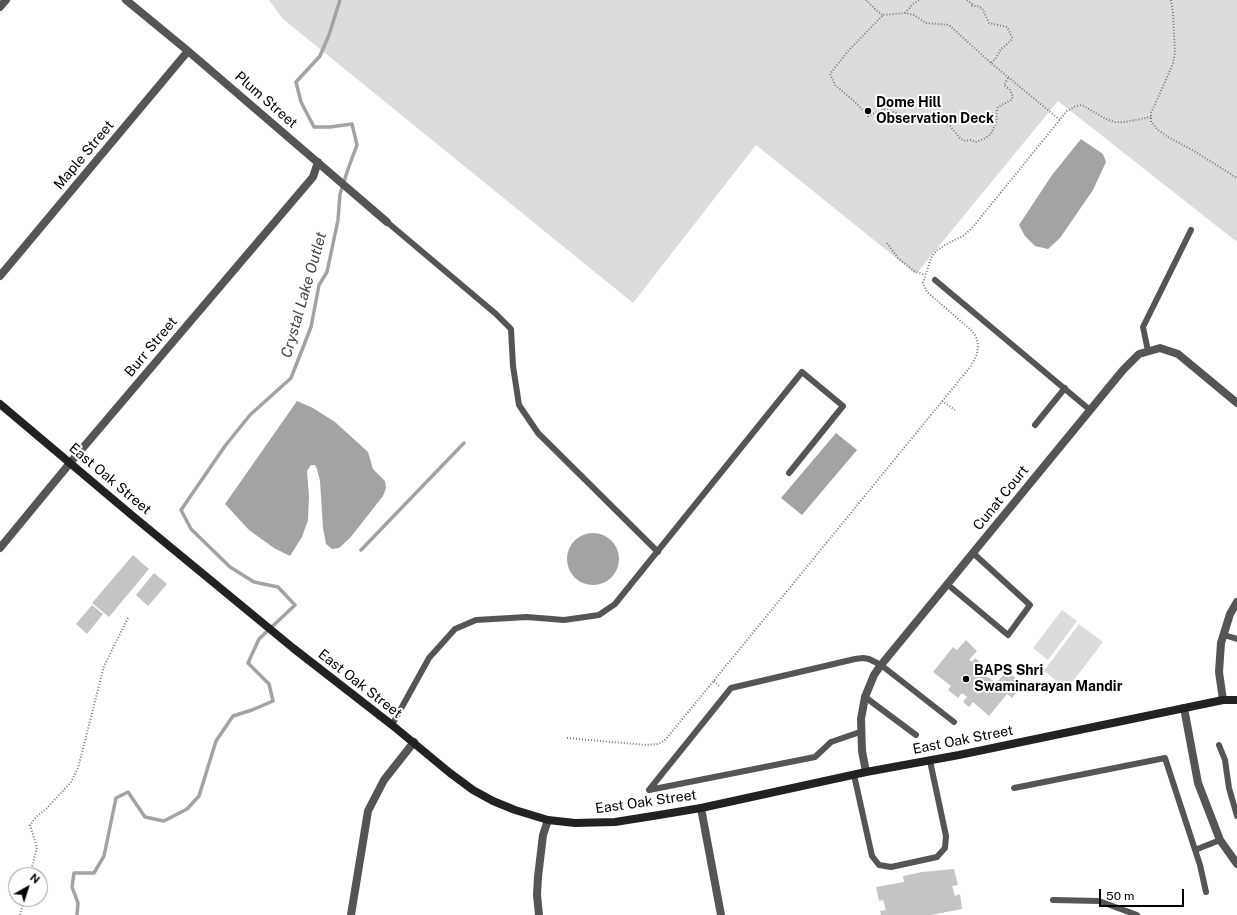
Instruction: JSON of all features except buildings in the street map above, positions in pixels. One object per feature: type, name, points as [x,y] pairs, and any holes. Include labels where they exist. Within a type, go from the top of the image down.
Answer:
[{"type":"street","points":[[0,7],[6,0]]},
{"type":"street","name":"Plum Street","points":[[126,0],[188,51],[387,222]]},
{"type":"street","name":"Maple Street","points":[[0,276],[188,51]]},
{"type":"street","name":"Burr Street","points":[[0,548],[70,463],[313,177],[318,162]]},
{"type":"street","points":[[1148,351],[1160,348],[1178,354],[1237,403]]},
{"type":"street","name":"Cunat Court","points":[[866,772],[860,732],[861,719],[865,697],[874,675],[1123,370],[1139,354],[1148,351]]},
{"type":"street","name":"East Oak Street","points":[[0,404],[293,648],[414,742],[450,773],[473,790],[515,810],[548,820],[575,823],[615,822],[701,808],[866,772],[930,761],[1223,700],[1237,700]]},
{"type":"street","points":[[1223,700],[1219,672],[1221,643],[1230,614],[1237,602]]},
{"type":"street","points":[[1184,708],[1198,783],[1220,840],[1237,864]]},
{"type":"street","points":[[351,915],[368,811],[384,780],[414,742]]},
{"type":"street","points":[[701,808],[721,915]]},
{"type":"street","points":[[539,915],[537,895],[538,877],[543,835],[548,820]]},
{"type":"lane","points":[[387,222],[496,314],[511,329],[512,366],[519,405],[538,433],[658,552]]},
{"type":"lane","points":[[1148,351],[1143,327],[1191,230]]},
{"type":"lane","points":[[935,280],[1090,410]]},
{"type":"lane","points":[[392,725],[429,658],[455,629],[476,620],[527,617],[564,620],[599,615],[616,604],[802,372],[844,406],[789,474]]},
{"type":"lane","points":[[1035,425],[1065,388]]},
{"type":"lane","points":[[947,584],[1008,635],[1030,605],[973,553]]},
{"type":"lane","points":[[1224,635],[1237,639]]},
{"type":"lane","points":[[860,732],[831,742],[815,756],[649,790],[731,688],[855,659],[869,659],[881,665],[954,722]]},
{"type":"lane","points":[[865,697],[916,735]]},
{"type":"lane","points":[[1219,745],[1225,760],[1229,788],[1237,816]]},
{"type":"lane","points":[[1014,788],[1165,758],[1200,865],[1206,892]]},
{"type":"lane","points":[[854,775],[872,856],[879,865],[891,867],[937,857],[945,848],[946,836],[930,761]]},
{"type":"lane","points":[[1195,850],[1220,840]]},
{"type":"lane","points":[[1053,900],[1099,901],[1137,915]]},
{"type":"path","points":[[866,0],[883,15]]},
{"type":"path","points":[[905,13],[919,0]]},
{"type":"path","points":[[967,0],[972,4],[971,6],[982,8],[989,23],[1007,27],[1012,36],[1011,40],[1000,48],[996,58],[990,63]]},
{"type":"path","points":[[1171,0],[1175,52],[1173,64],[1150,113],[1151,122],[1158,130],[1168,137],[1194,151],[1237,178]]},
{"type":"path","points":[[1008,78],[1004,85],[1010,90],[1013,97],[1011,100],[998,108],[996,114],[997,120],[991,134],[976,142],[970,140],[964,141],[950,126],[933,118],[916,119],[884,109],[868,116],[835,85],[830,74],[848,51],[883,15],[905,13],[914,15],[926,23],[949,25],[990,63],[1060,120]]},
{"type":"path","points":[[566,738],[647,745],[657,744],[664,741],[971,366],[977,354],[978,345],[976,336],[927,292],[923,284],[931,258],[936,251],[963,236],[972,228],[1060,120],[1067,112],[1076,106],[1082,105],[1106,119],[1115,122],[1151,118]]},
{"type":"path","points":[[887,243],[898,258],[914,271],[925,275]]},
{"type":"path","points":[[942,401],[955,410]]},
{"type":"path","points":[[32,867],[37,848],[30,824],[71,782],[78,768],[104,666],[128,618]]},
{"type":"shaded area","points":[[269,0],[1237,0],[1237,242],[1058,101],[916,274],[756,145],[633,303],[283,19]]},
{"type":"shaded area","points":[[1081,139],[1103,154],[1106,162],[1093,190],[1060,238],[1048,249],[1035,246],[1025,236],[1019,225],[1052,175]]},
{"type":"shaded area","points":[[297,401],[313,408],[335,422],[368,452],[373,469],[385,481],[386,488],[383,496],[350,538],[339,548],[332,549],[326,544],[323,528],[320,481],[317,469],[315,465],[311,465],[307,471],[309,496],[308,520],[302,537],[290,556],[274,548],[249,530],[225,504]]},
{"type":"shaded area","points":[[836,433],[857,450],[802,515],[781,498]]},
{"type":"shaded area","points":[[593,533],[607,537],[615,545],[619,559],[615,573],[607,581],[593,585],[579,581],[571,573],[567,559],[571,545],[579,537]]},
{"type":"shaded area","points":[[1062,610],[1077,621],[1048,660],[1033,648]]},
{"type":"shaded area","points":[[1079,624],[1103,642],[1067,689],[1044,671]]},
{"type":"waterway","name":"Crystal Lake Outlet","points":[[77,915],[78,903],[72,887],[74,873],[94,873],[104,856],[116,798],[128,792],[145,817],[164,821],[187,809],[199,796],[216,741],[233,716],[273,701],[269,684],[248,663],[259,639],[295,605],[278,587],[254,582],[230,567],[191,529],[181,510],[225,446],[250,415],[291,378],[311,327],[319,285],[327,272],[338,220],[340,194],[357,145],[352,124],[330,127],[314,127],[301,102],[296,82],[320,56],[329,35],[340,0]]},
{"type":"waterway","points":[[361,550],[464,443]]},
{"type":"place","name":"Dome Hill Observation Deck","points":[[868,111]]},
{"type":"place","name":"BAPS Shri Swaminarayan Mandir","points":[[966,679]]}]
